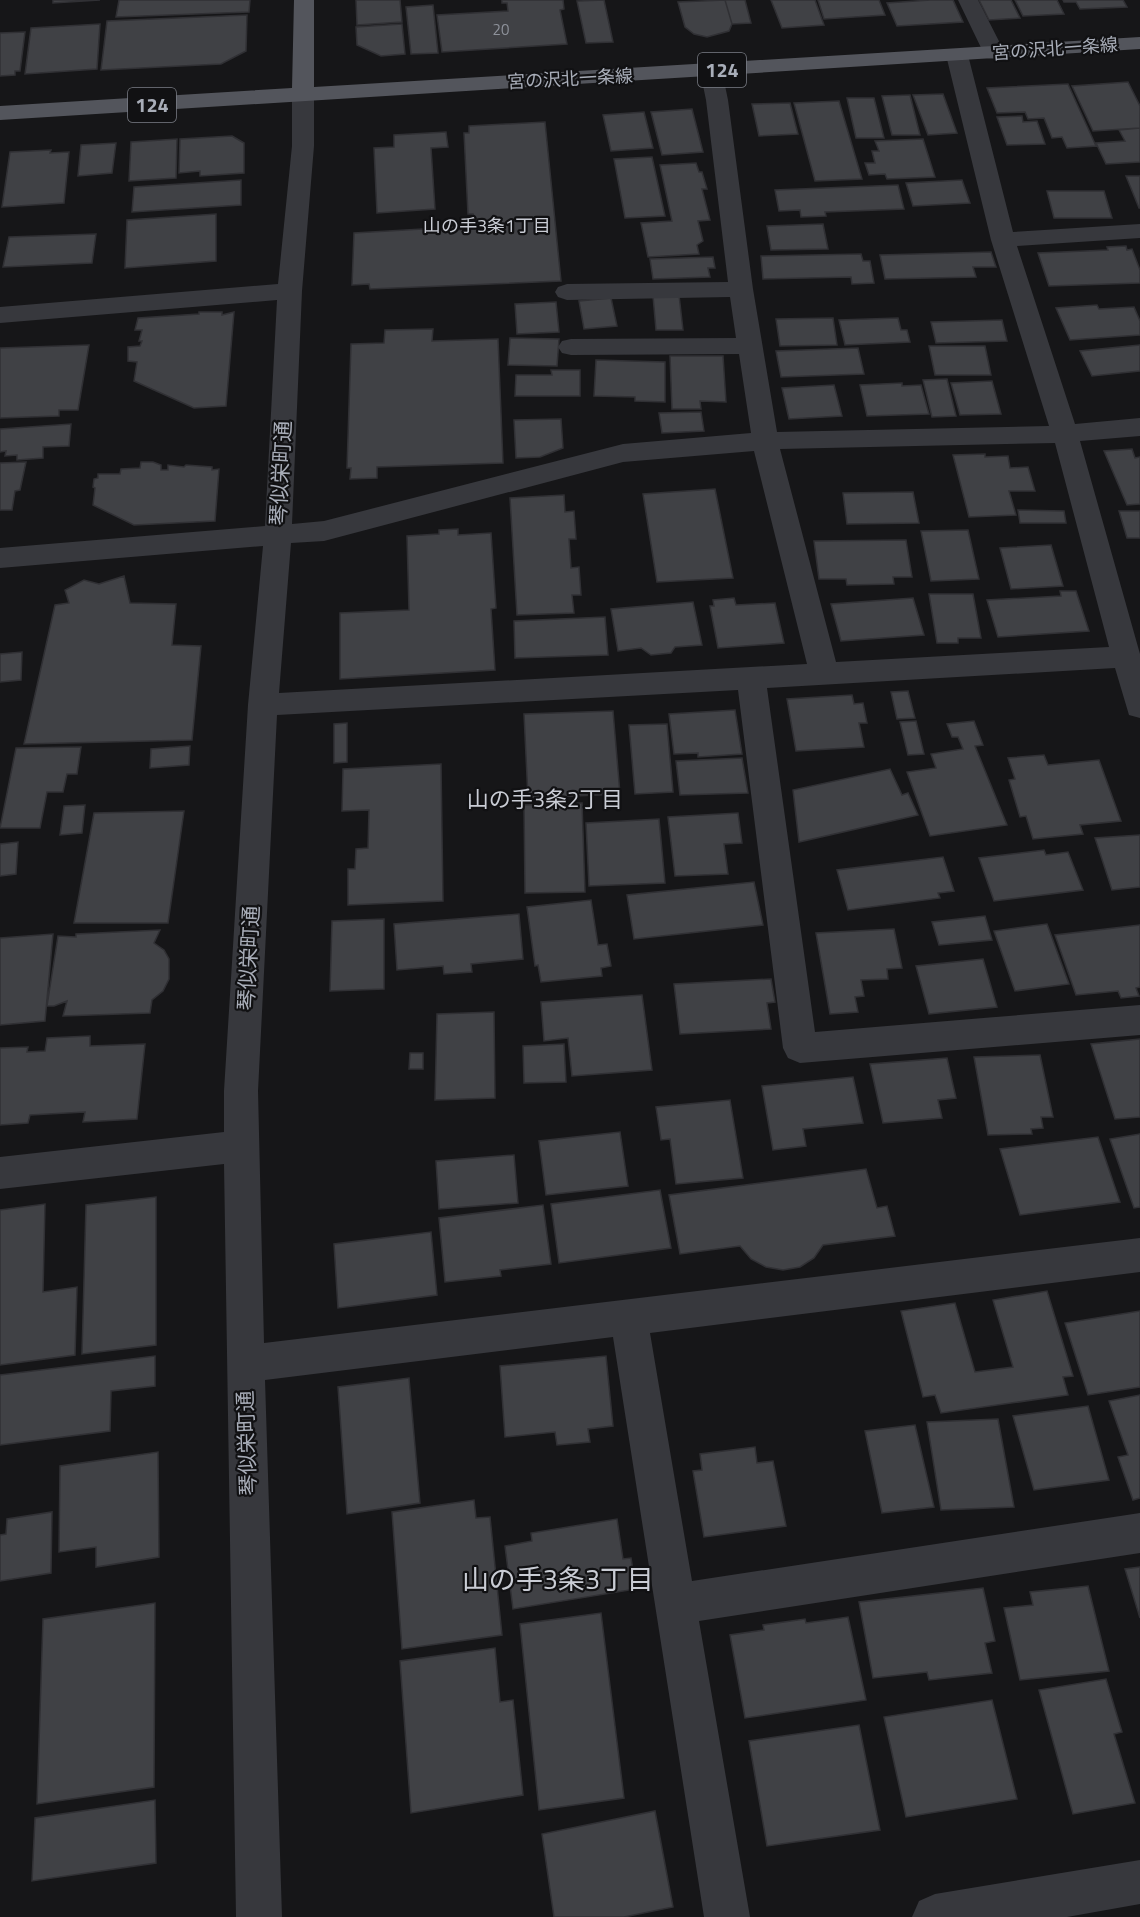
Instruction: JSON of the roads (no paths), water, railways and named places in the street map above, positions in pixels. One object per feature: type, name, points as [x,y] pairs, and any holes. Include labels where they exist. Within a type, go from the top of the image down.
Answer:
[{"type":"main road","name":"琴似栄町通","points":[[303,0],[303,96]]},
{"type":"main road","name":"宮の沢北一条線","points":[[0,113],[1140,43]]},
{"type":"street","points":[[968,0],[994,53]]},
{"type":"street","points":[[957,55],[1004,240],[1065,434],[1140,707]]},
{"type":"street","points":[[711,71],[717,100],[749,346],[765,441],[825,674]]},
{"type":"street","name":"琴似栄町通","points":[[259,1917],[245,1364],[241,1091],[263,705],[278,535],[290,291],[303,146],[303,96]]},
{"type":"street","points":[[1004,240],[1140,231]]},
{"type":"street","points":[[567,292],[741,289]]},
{"type":"street","points":[[0,315],[290,291]]},
{"type":"street","points":[[571,347],[749,346]]},
{"type":"street","points":[[0,558],[330,530],[623,453],[765,441],[1065,434],[1140,427]]},
{"type":"street","points":[[263,705],[1125,657]]},
{"type":"street","points":[[751,677],[800,1048],[1140,1020]]},
{"type":"street","points":[[0,1173],[242,1146]]},
{"type":"street","points":[[245,1364],[1140,1255]]},
{"type":"street","points":[[629,1319],[727,1917]]},
{"type":"street","points":[[676,1604],[1140,1533]]},
{"type":"street","points":[[934,1917],[1140,1882]]},
{"type":"district","name":"山の手3条1丁目","points":[[487,226]]},
{"type":"district","name":"山の手3条2丁目","points":[[545,799]]},
{"type":"district","name":"山の手3条3丁目","points":[[558,1580]]}]
